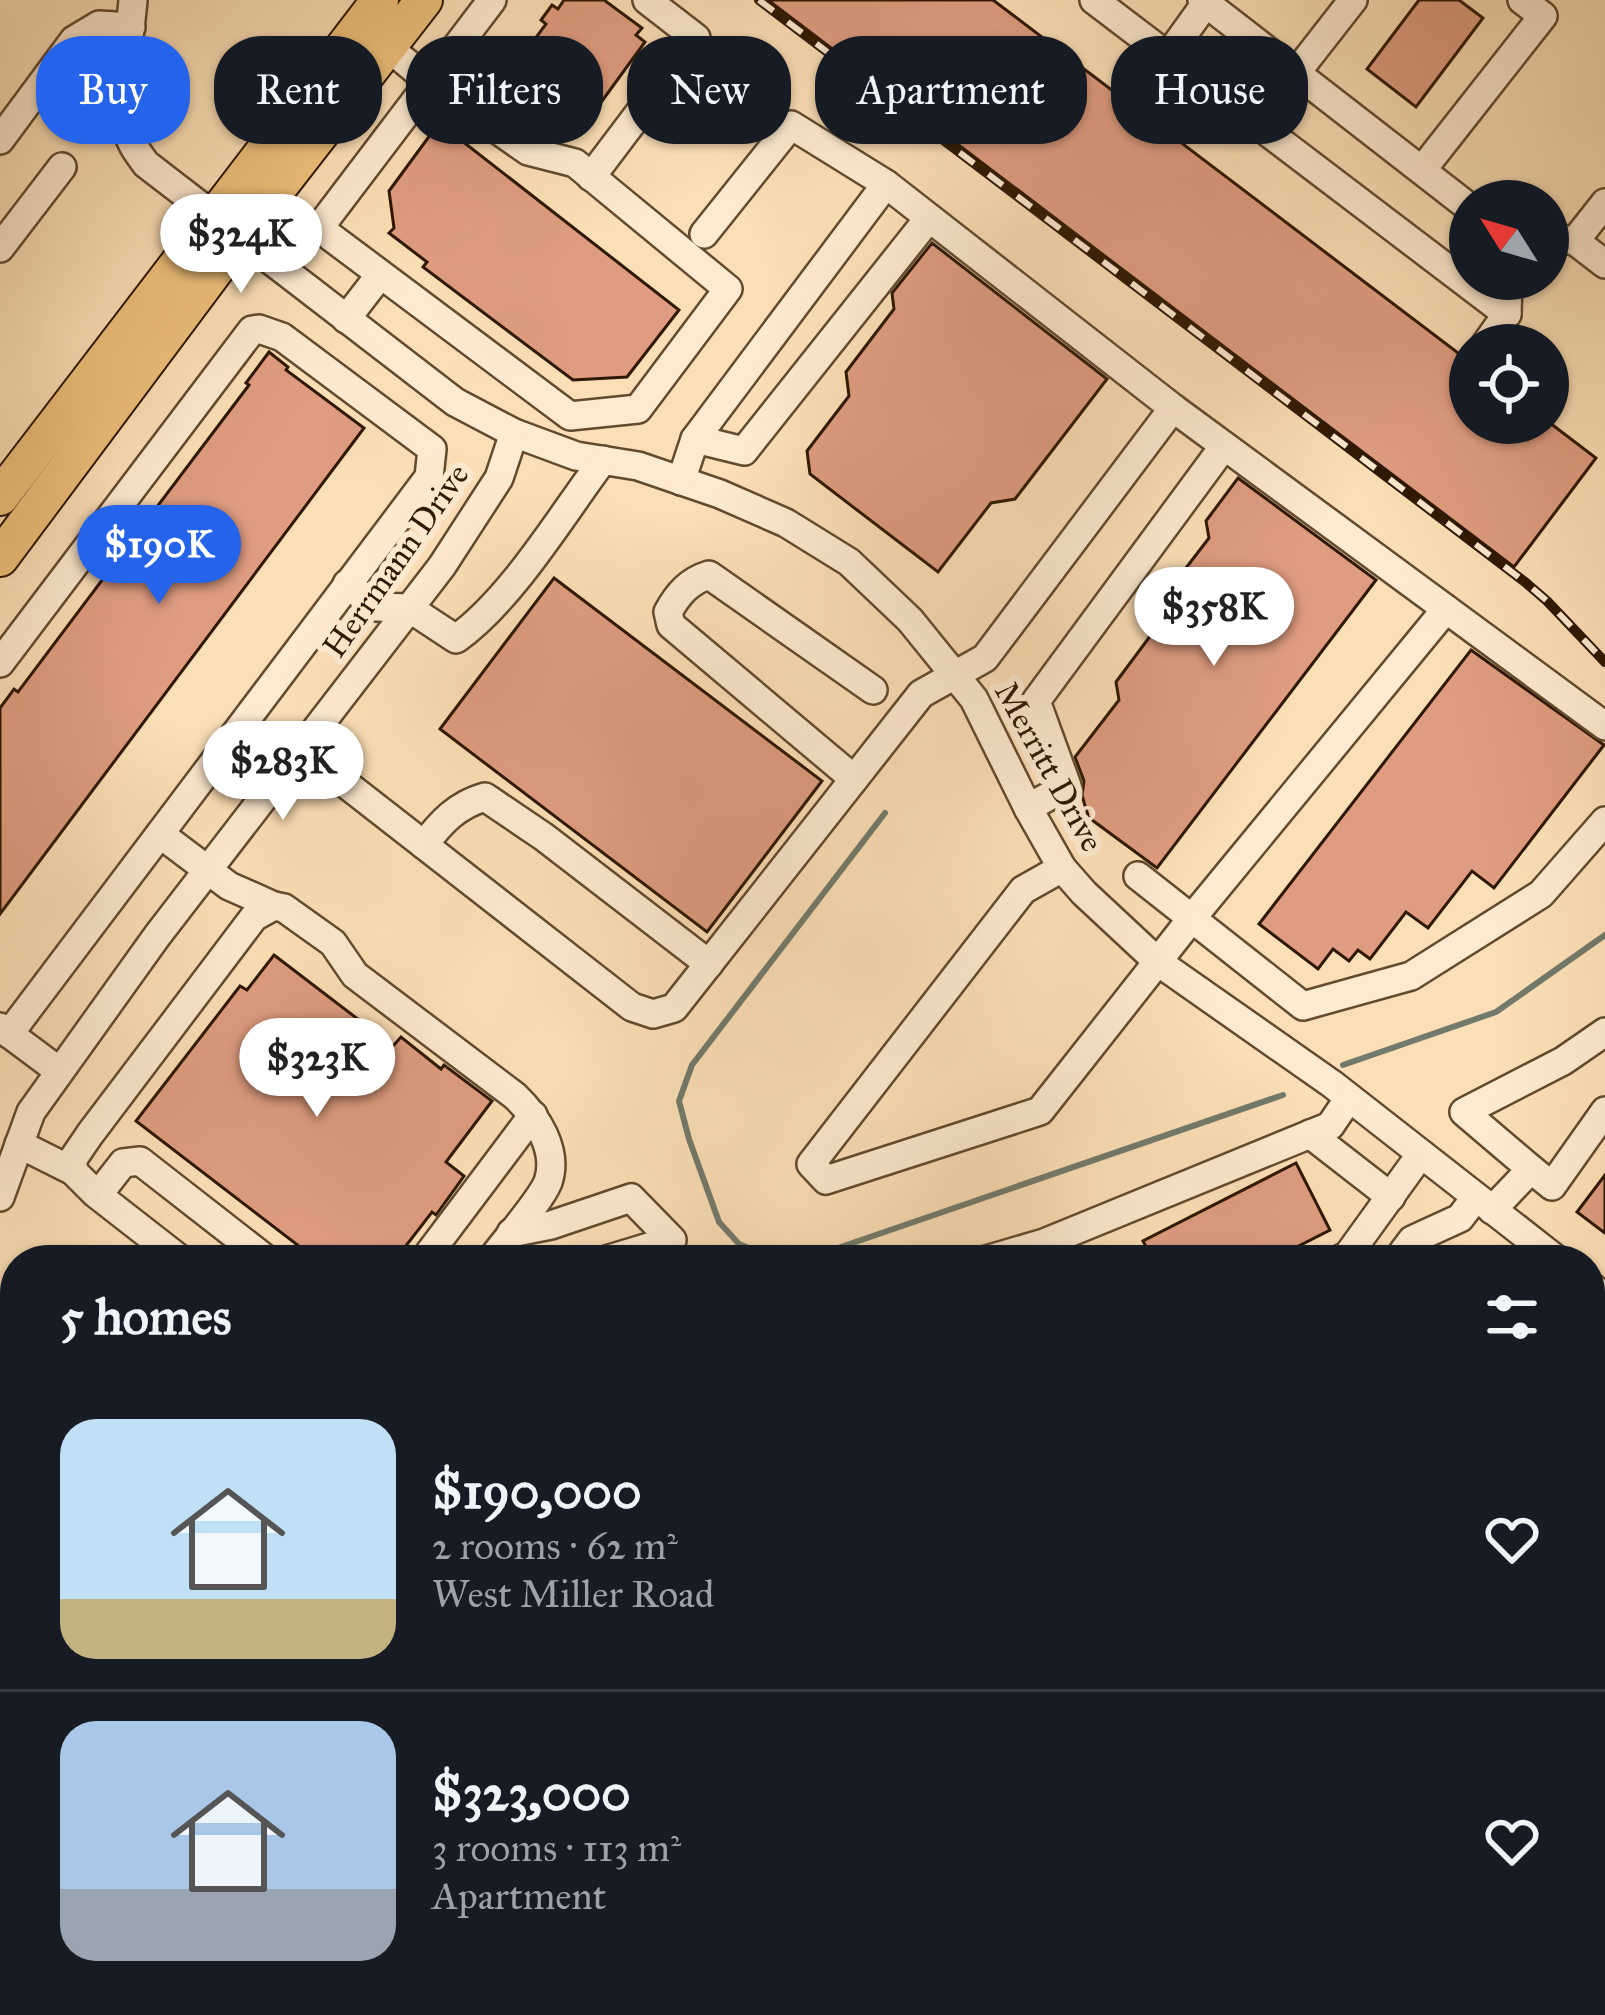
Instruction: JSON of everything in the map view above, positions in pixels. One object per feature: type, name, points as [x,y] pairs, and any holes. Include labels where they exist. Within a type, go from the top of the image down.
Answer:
[{"type":"main road","points":[[0,558],[380,0]]},
{"type":"main road","points":[[0,497],[227,226],[388,48],[424,0]]},
{"type":"street","points":[[465,36],[492,0]]},
{"type":"street","points":[[591,176],[696,38],[647,0]]},
{"type":"street","points":[[1094,0],[1142,36]]},
{"type":"street","points":[[1308,58],[1353,0]]},
{"type":"street","points":[[1422,170],[1543,16],[1522,0]]},
{"type":"street","points":[[1181,36],[1204,2],[1248,36]]},
{"type":"street","name":"Merritt Drive","points":[[132,14],[127,129],[146,164],[455,402],[514,433],[576,456],[638,466],[720,494],[786,524],[849,562],[910,620],[974,699],[1062,868],[1084,893],[1158,962],[1349,1098],[1537,1245]]},
{"type":"street","points":[[0,140],[74,40],[132,14]]},
{"type":"street","points":[[388,48],[406,62]]},
{"type":"street","points":[[1308,82],[1449,191]]},
{"type":"street","points":[[406,115],[319,228],[570,416],[638,409],[728,289],[574,163],[518,144]]},
{"type":"street","points":[[704,234],[791,125],[886,184],[1173,408],[1605,726]]},
{"type":"street","points":[[1284,144],[1507,314]]},
{"type":"street","points":[[0,248],[62,167]]},
{"type":"street","points":[[680,481],[695,439],[886,184]]},
{"type":"street","points":[[1569,232],[1605,202]]},
{"type":"street","points":[[695,439],[744,451],[929,218]]},
{"type":"street","points":[[1569,244],[1605,264]]},
{"type":"street","points":[[346,320],[380,275]]},
{"type":"street","points":[[1500,324],[1507,314],[1507,300]]},
{"type":"street","points":[[5,647],[252,330],[281,337],[432,449],[429,477],[160,834],[2,1029],[59,1072]]},
{"type":"street","points":[[301,749],[632,1007],[653,1014],[674,1008],[921,694],[985,658],[1173,408]]},
{"type":"street","points":[[347,584],[376,607],[409,608],[456,639],[480,622],[608,461],[615,437],[612,411]]},
{"type":"street","name":"Herrmann Drive","points":[[0,1197],[31,1112],[207,871],[442,566],[499,478],[514,433]]},
{"type":"street","points":[[1028,808],[1067,786],[1036,700],[1224,446]]},
{"type":"street","points":[[854,779],[671,625],[668,612],[694,580],[709,575],[874,690]]},
{"type":"street","points":[[1062,868],[1023,890],[811,1164],[826,1180],[1040,1111],[1446,609]]},
{"type":"street","points":[[424,845],[439,824],[465,802],[484,797],[544,837],[709,964]]},
{"type":"street","points":[[1271,1043],[1303,1006],[1411,976],[1541,894],[1605,820]]},
{"type":"street","points":[[160,834],[229,886],[284,908],[333,943],[356,975],[533,1114],[551,1167],[547,1185],[502,1245]]},
{"type":"street","points":[[1138,876],[1303,1006]]},
{"type":"street","points":[[73,1171],[73,1159],[254,917],[274,906]]},
{"type":"street","points":[[1605,1032],[1564,1061],[1464,1112],[1552,1186],[1605,1111]]},
{"type":"street","points":[[1061,1245],[1330,1126],[1349,1098]]},
{"type":"street","points":[[435,1245],[533,1114]]},
{"type":"street","points":[[1310,1134],[1391,1197]]},
{"type":"street","points":[[19,1144],[73,1171],[162,1245]]},
{"type":"street","points":[[1355,1245],[1421,1154]]},
{"type":"street","points":[[98,1195],[123,1163],[140,1161],[248,1245]]},
{"type":"street","points":[[1408,1245],[1484,1204],[1531,1169]]},
{"type":"street","points":[[511,1233],[632,1198],[672,1240],[656,1245]]},
{"type":"building","points":[[564,0],[604,0],[642,28],[637,36],[627,36],[627,67],[603,100],[603,36],[537,36],[552,5],[558,9]]},
{"type":"building","points":[[768,0],[993,0],[1040,36],[815,36]]},
{"type":"building","points":[[1419,0],[1459,0],[1483,18],[1416,107],[1367,69]]},
{"type":"building","points":[[1087,71],[1111,90],[1111,144],[1183,144],[1449,346],[1449,444],[1569,444],[1569,437],[1596,458],[1514,567],[957,144],[1087,144]]},
{"type":"building","points":[[424,144],[466,144],[679,310],[627,377],[573,380],[423,267],[427,262],[389,233],[394,228],[389,191]]},
{"type":"building","points":[[932,243],[1107,379],[1015,499],[991,503],[938,572],[810,474],[807,451],[849,396],[846,372],[894,309],[892,293]]},
{"type":"building","points":[[269,352],[364,428],[0,914],[0,708],[14,689],[18,692],[121,555],[116,552],[140,521],[144,524]]},
{"type":"building","points":[[1238,478],[1376,580],[1157,868],[1088,817],[1084,781],[1075,757],[1119,700],[1116,682],[1151,635],[1149,616],[1209,538],[1206,521]]},
{"type":"building","points":[[554,578],[822,781],[707,932],[440,729]]},
{"type":"building","points":[[1471,650],[1604,745],[1494,888],[1472,871],[1428,928],[1406,912],[1370,959],[1358,950],[1349,961],[1333,949],[1318,969],[1259,924]]},
{"type":"building","points":[[274,955],[393,1046],[401,1037],[492,1101],[446,1162],[464,1176],[407,1245],[297,1245],[136,1121],[240,986],[247,990]]},
{"type":"building","points":[[1296,1163],[1330,1230],[1300,1245],[1145,1245],[1143,1241]]},
{"type":"building","points":[[1605,1175],[1605,1233],[1577,1212]]},
{"type":"waterway","points":[[741,1245],[719,1222],[679,1101],[692,1065],[885,813]]},
{"type":"waterway","points":[[1343,1065],[1496,1012],[1605,935]]},
{"type":"waterway","points":[[847,1245],[1283,1095]]},
{"type":"railway","points":[[759,0],[1525,582],[1605,662]]}]
